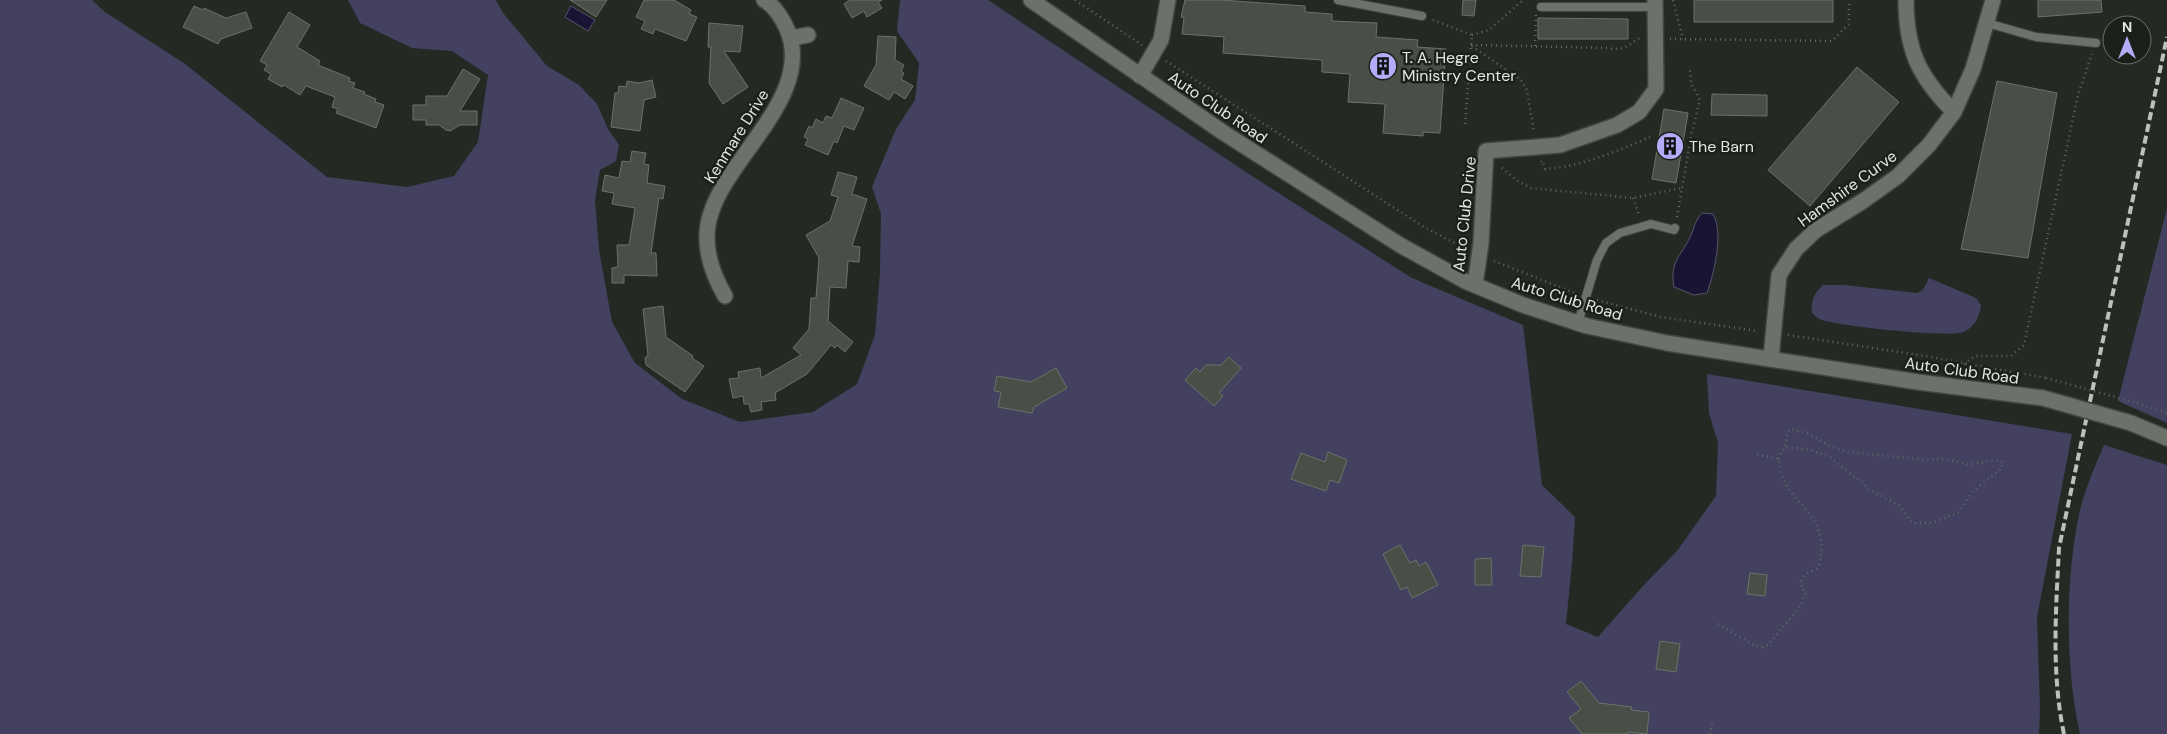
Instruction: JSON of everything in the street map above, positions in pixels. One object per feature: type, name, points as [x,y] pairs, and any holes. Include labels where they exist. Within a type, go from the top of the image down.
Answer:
[{"type":"street","name":"Kenmare Drive","points":[[725,296],[714,276],[708,256],[706,234],[711,212],[721,192],[780,100],[790,80],[794,60],[791,38],[782,18],[764,0]]},
{"type":"street","name":"Auto Club Road","points":[[1031,0],[1224,133],[1400,245],[1475,286],[1522,305],[1578,323],[1667,342],[1918,382],[2042,398],[2131,423],[2167,438]]},
{"type":"street","points":[[1140,76],[1161,40],[1168,0]]},
{"type":"street","points":[[1906,0],[1906,26],[1918,67],[1934,93],[1954,112]]},
{"type":"street","name":"Hamshire Curve","points":[[1771,358],[1780,275],[1796,249],[1816,230],[1863,201],[1898,176],[1929,145],[1954,112],[1973,69],[1993,0]]},
{"type":"street","name":"Auto Club Drive","points":[[1475,286],[1486,151],[1560,145],[1617,125],[1639,112],[1656,88],[1655,4]]},
{"type":"street","points":[[791,38],[808,35]]},
{"type":"lane","points":[[1338,0],[1422,16]]},
{"type":"lane","points":[[1541,7],[1655,4]]},
{"type":"lane","points":[[1987,23],[2036,37],[2096,43]]},
{"type":"lane","points":[[1578,323],[1597,260],[1606,243],[1620,232],[1643,228],[1651,224],[1674,230],[1675,228]]},
{"type":"path","points":[[1075,0],[1424,227],[1479,254],[1586,297],[1661,317],[1835,341],[2046,378],[2167,413]]},
{"type":"path","points":[[1422,16],[1472,35],[1489,30],[1523,0]]},
{"type":"path","points":[[1674,0],[1683,39]]},
{"type":"path","points":[[1471,46],[1609,48],[1616,50],[1646,35],[1655,38],[1683,39],[1832,40],[1849,24],[1849,0]]},
{"type":"path","points":[[1535,46],[1535,16],[1541,7]]},
{"type":"path","points":[[1465,124],[1472,35]]},
{"type":"path","points":[[1964,364],[1975,356],[2011,356],[2024,345],[2078,94],[2096,43]]},
{"type":"path","points":[[1471,46],[1521,80],[1527,90],[1536,147]]},
{"type":"path","points":[[1675,228],[1700,100],[1691,83],[1690,70]]},
{"type":"path","points":[[1534,162],[1543,162],[1544,169],[1567,167],[1597,160],[1650,137]]},
{"type":"path","points":[[1498,176],[1502,168],[1508,164]]},
{"type":"path","points":[[1502,168],[1516,180],[1531,188],[1633,198],[1682,188]]},
{"type":"path","points":[[1633,198],[1643,228]]},
{"type":"path","points":[[1718,624],[1755,646],[1768,645],[1800,607],[1806,593],[1802,589],[1800,582],[1806,574],[1818,568],[1821,544],[1819,527],[1811,514],[1792,495],[1779,470],[1780,452],[1785,447],[1786,435],[1790,430],[1807,433],[1830,446],[1861,454],[1929,460],[1939,458],[1968,464],[1997,460],[2003,462],[2001,469],[1973,491],[1959,512],[1932,523],[1914,523],[1899,506],[1867,489],[1864,483],[1830,457],[1811,450],[1785,447]]},
{"type":"path","points":[[1754,454],[1779,459]]},
{"type":"path","points":[[1710,734],[1712,723]]},
{"type":"shaded area","points":[[0,0],[92,0],[105,12],[185,64],[327,177],[407,187],[454,176],[478,142],[488,75],[452,51],[412,48],[360,23],[348,0],[496,0],[503,13],[547,66],[579,85],[597,104],[608,129],[619,145],[616,161],[600,170],[595,200],[599,250],[612,322],[635,363],[682,399],[740,422],[813,412],[857,384],[875,335],[880,272],[881,214],[872,187],[896,129],[915,100],[919,63],[897,31],[900,0],[988,0],[1255,178],[1412,278],[1523,325],[1542,485],[1575,517],[1566,624],[1598,637],[1677,551],[1716,496],[1718,443],[1709,413],[1707,374],[2072,434],[2037,617],[2039,734],[0,734]]},
{"type":"shaded area","points":[[571,6],[595,20],[588,31],[565,17]]},
{"type":"shaded area","points":[[2167,208],[2167,423],[2118,401]]},
{"type":"shaded area","points":[[1702,213],[1713,214],[1716,222],[1718,232],[1717,253],[1707,293],[1694,295],[1674,287],[1673,270]]},
{"type":"shaded area","points":[[1929,278],[1976,298],[1981,305],[1978,317],[1970,328],[1963,332],[1937,334],[1894,330],[1832,322],[1819,319],[1812,313],[1813,298],[1823,285],[1844,285],[1917,293],[1923,290]]},
{"type":"shaded area","points":[[2104,445],[2167,465],[2167,734],[2080,734],[2069,652],[2069,592],[2080,510]]},
{"type":"building","points":[[570,0],[607,0],[596,17]]},
{"type":"building","points":[[644,0],[674,0],[691,10],[689,14],[697,17],[686,41],[655,29],[653,34],[641,29],[645,21],[636,17]]},
{"type":"building","points":[[850,0],[882,0],[878,2],[882,8],[867,17],[864,11],[852,18],[844,4]]},
{"type":"building","name":"T. A. Hegre Ministry Center","points":[[1185,0],[1221,0],[1305,6],[1305,12],[1332,14],[1332,21],[1377,23],[1376,37],[1418,40],[1417,47],[1446,49],[1440,133],[1423,132],[1423,136],[1383,133],[1385,104],[1348,102],[1350,74],[1322,72],[1322,60],[1223,53],[1224,37],[1182,34],[1184,18],[1181,17]]},
{"type":"building","points":[[1463,0],[1476,0],[1474,16],[1462,15]]},
{"type":"building","points":[[1694,0],[1833,0],[1833,22],[1694,22]]},
{"type":"building","points":[[2038,0],[2101,0],[2102,12],[2038,17]]},
{"type":"building","points":[[194,6],[203,10],[204,8],[226,18],[246,12],[252,28],[221,39],[218,44],[183,27]]},
{"type":"building","points":[[289,12],[310,25],[297,47],[320,61],[318,65],[350,78],[349,81],[355,83],[353,88],[365,92],[364,94],[376,99],[375,102],[384,105],[376,128],[336,113],[338,109],[332,107],[335,97],[306,86],[300,95],[284,85],[282,87],[268,79],[271,74],[264,70],[267,65],[260,61]]},
{"type":"building","points":[[1538,18],[1628,19],[1628,39],[1538,39]]},
{"type":"building","points":[[709,23],[743,26],[740,52],[724,51],[748,87],[723,104],[709,83],[711,47],[708,47]]},
{"type":"building","points":[[878,36],[896,37],[895,60],[904,65],[901,71],[904,73],[901,79],[913,86],[905,99],[894,92],[889,100],[864,86],[876,65]]},
{"type":"building","points":[[1857,67],[1899,102],[1810,206],[1768,170]]},
{"type":"building","points":[[463,69],[480,79],[460,111],[477,111],[477,125],[460,125],[450,131],[439,125],[426,125],[426,120],[413,120],[413,105],[426,105],[426,96],[447,96]]},
{"type":"building","points":[[652,80],[656,97],[644,100],[640,131],[611,127],[615,93],[618,93],[619,86],[626,87],[627,81],[639,83]]},
{"type":"building","points":[[1997,81],[2057,93],[2028,258],[1961,249]]},
{"type":"building","points":[[1712,94],[1767,95],[1767,116],[1711,115]]},
{"type":"building","points":[[841,98],[864,108],[854,130],[844,126],[837,143],[834,141],[828,155],[805,145],[808,139],[804,137],[809,126],[812,128],[816,119],[823,123],[826,116],[832,118]]},
{"type":"building","name":"The Barn","points":[[1664,109],[1688,113],[1676,183],[1652,179]]},
{"type":"building","points":[[632,151],[646,153],[644,164],[649,165],[647,183],[665,186],[663,199],[659,198],[651,253],[656,253],[657,276],[624,275],[624,283],[612,283],[612,268],[618,267],[617,245],[629,245],[635,208],[612,204],[614,193],[602,191],[605,175],[619,178],[622,161],[630,162]]},
{"type":"building","points":[[838,172],[857,177],[852,194],[867,199],[852,246],[860,247],[859,262],[848,261],[846,288],[830,287],[828,321],[853,342],[845,352],[837,345],[835,348],[831,345],[807,374],[775,393],[776,400],[761,402],[762,410],[751,412],[749,404],[744,404],[743,396],[733,398],[729,379],[739,378],[738,372],[760,368],[761,378],[801,355],[793,348],[809,329],[811,298],[816,298],[819,258],[806,235],[830,221],[838,197],[831,195]]},
{"type":"building","points":[[663,306],[666,337],[704,366],[685,392],[646,365],[645,358],[648,355],[643,309]]},
{"type":"building","points":[[1229,357],[1241,368],[1219,393],[1223,396],[1214,406],[1185,380],[1196,368],[1200,372],[1206,365],[1221,365]]},
{"type":"building","points":[[1056,368],[1067,388],[1034,407],[1032,413],[998,407],[1001,392],[994,391],[997,376],[1031,382]]},
{"type":"building","points":[[1328,452],[1347,460],[1339,483],[1330,480],[1326,491],[1291,479],[1301,453],[1325,462]]},
{"type":"building","points":[[1400,545],[1410,563],[1416,560],[1419,566],[1426,562],[1438,585],[1412,598],[1407,587],[1401,590],[1383,554]]},
{"type":"building","points":[[1523,545],[1544,547],[1541,577],[1520,576]]},
{"type":"building","points":[[1491,558],[1492,585],[1475,585],[1475,559]]},
{"type":"building","points":[[1750,573],[1767,575],[1765,596],[1747,594]]},
{"type":"building","points":[[1660,641],[1680,644],[1676,672],[1656,669]]},
{"type":"building","points":[[1581,681],[1599,703],[1632,707],[1631,710],[1649,712],[1647,734],[1628,732],[1628,734],[1582,734],[1569,718],[1581,709],[1567,692]]},
{"type":"railway","points":[[2064,734],[2057,688],[2056,664],[2059,548],[2167,37]]},
{"type":"place","name":"T. A. Hegre Ministry Center","points":[[1383,66]]},
{"type":"place","name":"The Barn","points":[[1670,146]]}]
